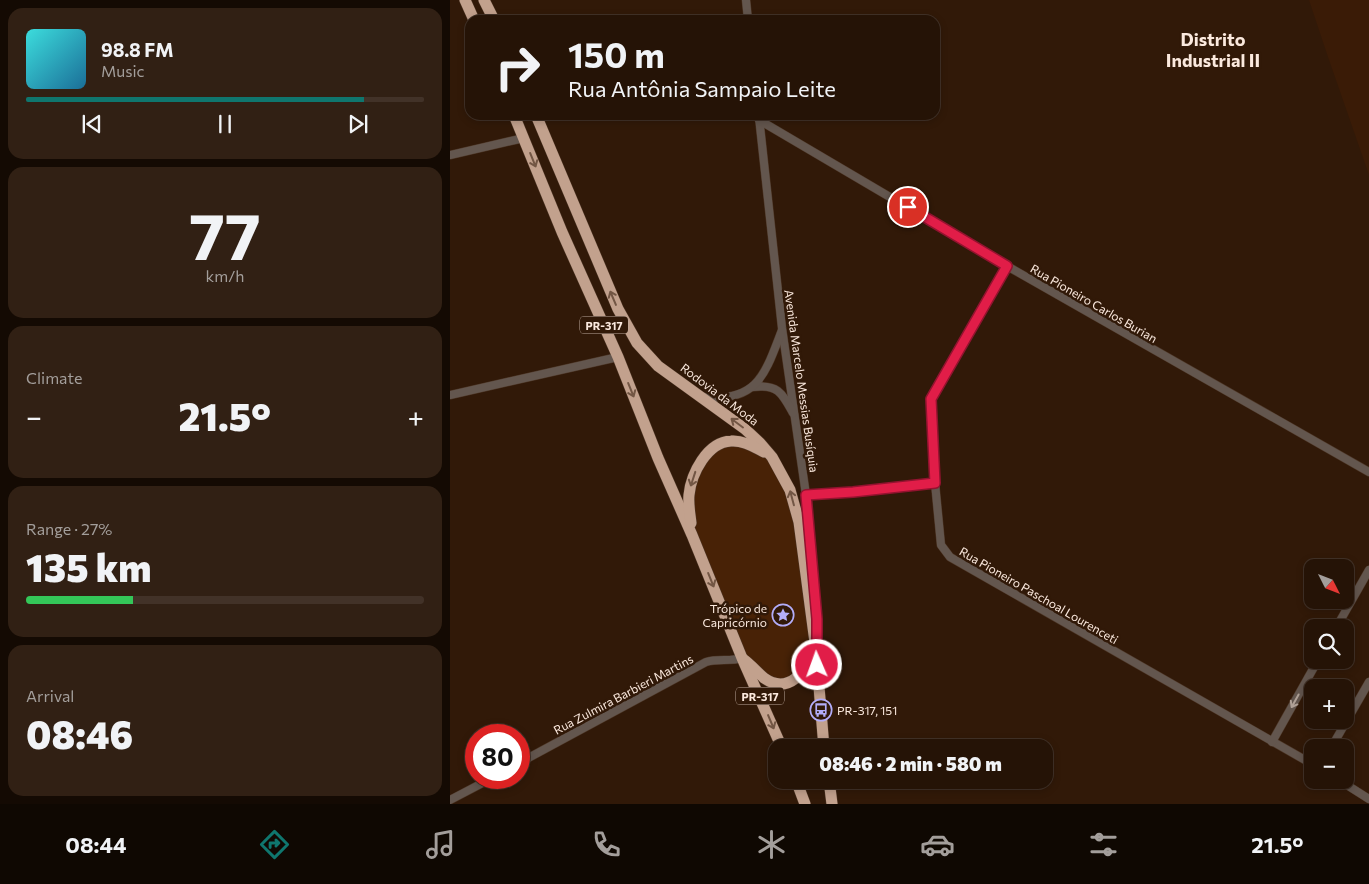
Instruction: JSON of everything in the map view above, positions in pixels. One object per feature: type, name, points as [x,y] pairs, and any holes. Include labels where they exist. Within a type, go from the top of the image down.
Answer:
[{"type":"highway","points":[[465,0],[472,15]]},
{"type":"highway","points":[[484,0],[492,15]]},
{"type":"highway","name":"PR-317","points":[[516,120],[562,232],[618,357],[742,658],[778,739]]},
{"type":"highway","name":"Rodovia da Moda","points":[[538,120],[618,309],[637,343],[658,366],[745,429],[760,443],[772,457],[790,490],[799,522],[804,575],[816,650],[823,739]]},
{"type":"highway","points":[[692,535],[688,496],[696,470],[708,453],[719,444],[730,441],[752,446],[772,457]]},
{"type":"highway","points":[[742,658],[764,678],[782,683],[801,676],[816,650]]},
{"type":"highway","points":[[799,789],[805,804]]},
{"type":"highway","points":[[830,789],[832,804]]},
{"type":"street","points":[[746,0],[748,15]]},
{"type":"street","name":"Avenida Marcelo Messias Busíquia","points":[[759,120],[782,328],[806,495],[817,619],[816,650]]},
{"type":"street","name":"Rua Pioneiro Carlos Burian","points":[[764,120],[1007,266],[1369,472]]},
{"type":"street","points":[[450,155],[524,138]]},
{"type":"street","name":"Rua Pioneiro Paschoal Lourenceti","points":[[1007,266],[931,399],[935,483],[941,545],[950,557],[1304,760]]},
{"type":"street","points":[[753,387],[766,369],[782,328]]},
{"type":"street","points":[[450,395],[618,357]]},
{"type":"street","points":[[702,397],[731,397],[753,387],[765,386],[775,388],[782,394],[795,416]]},
{"type":"street","points":[[806,495],[935,483]]},
{"type":"street","points":[[1341,619],[1369,570]]},
{"type":"street","name":"Rua Zulmira Barbieri Martins","points":[[530,757],[706,662],[742,658]]},
{"type":"street","points":[[1272,742],[1313,669]]},
{"type":"street","points":[[1336,739],[1369,682]]},
{"type":"street","points":[[450,800],[471,789]]},
{"type":"street","points":[[1353,789],[1369,799]]},
{"type":"shaded area","points":[[1309,0],[1369,0],[1369,175],[1328,57]]},
{"type":"shaded area","points":[[730,441],[772,457],[790,490],[816,650],[808,666],[782,683],[742,658],[692,535],[689,496],[708,453]]},
{"type":"place","name":"Trópico de Capricórnio","points":[[783,615]]},
{"type":"place","name":"PR-317, 151","points":[[821,710]]},
{"type":"district","name":"Distrito Industrial II","points":[[1213,49]]},
{"type":"route","points":[[817,665],[817,619],[806,495],[935,483],[931,399],[1007,266],[908,207]]}]
